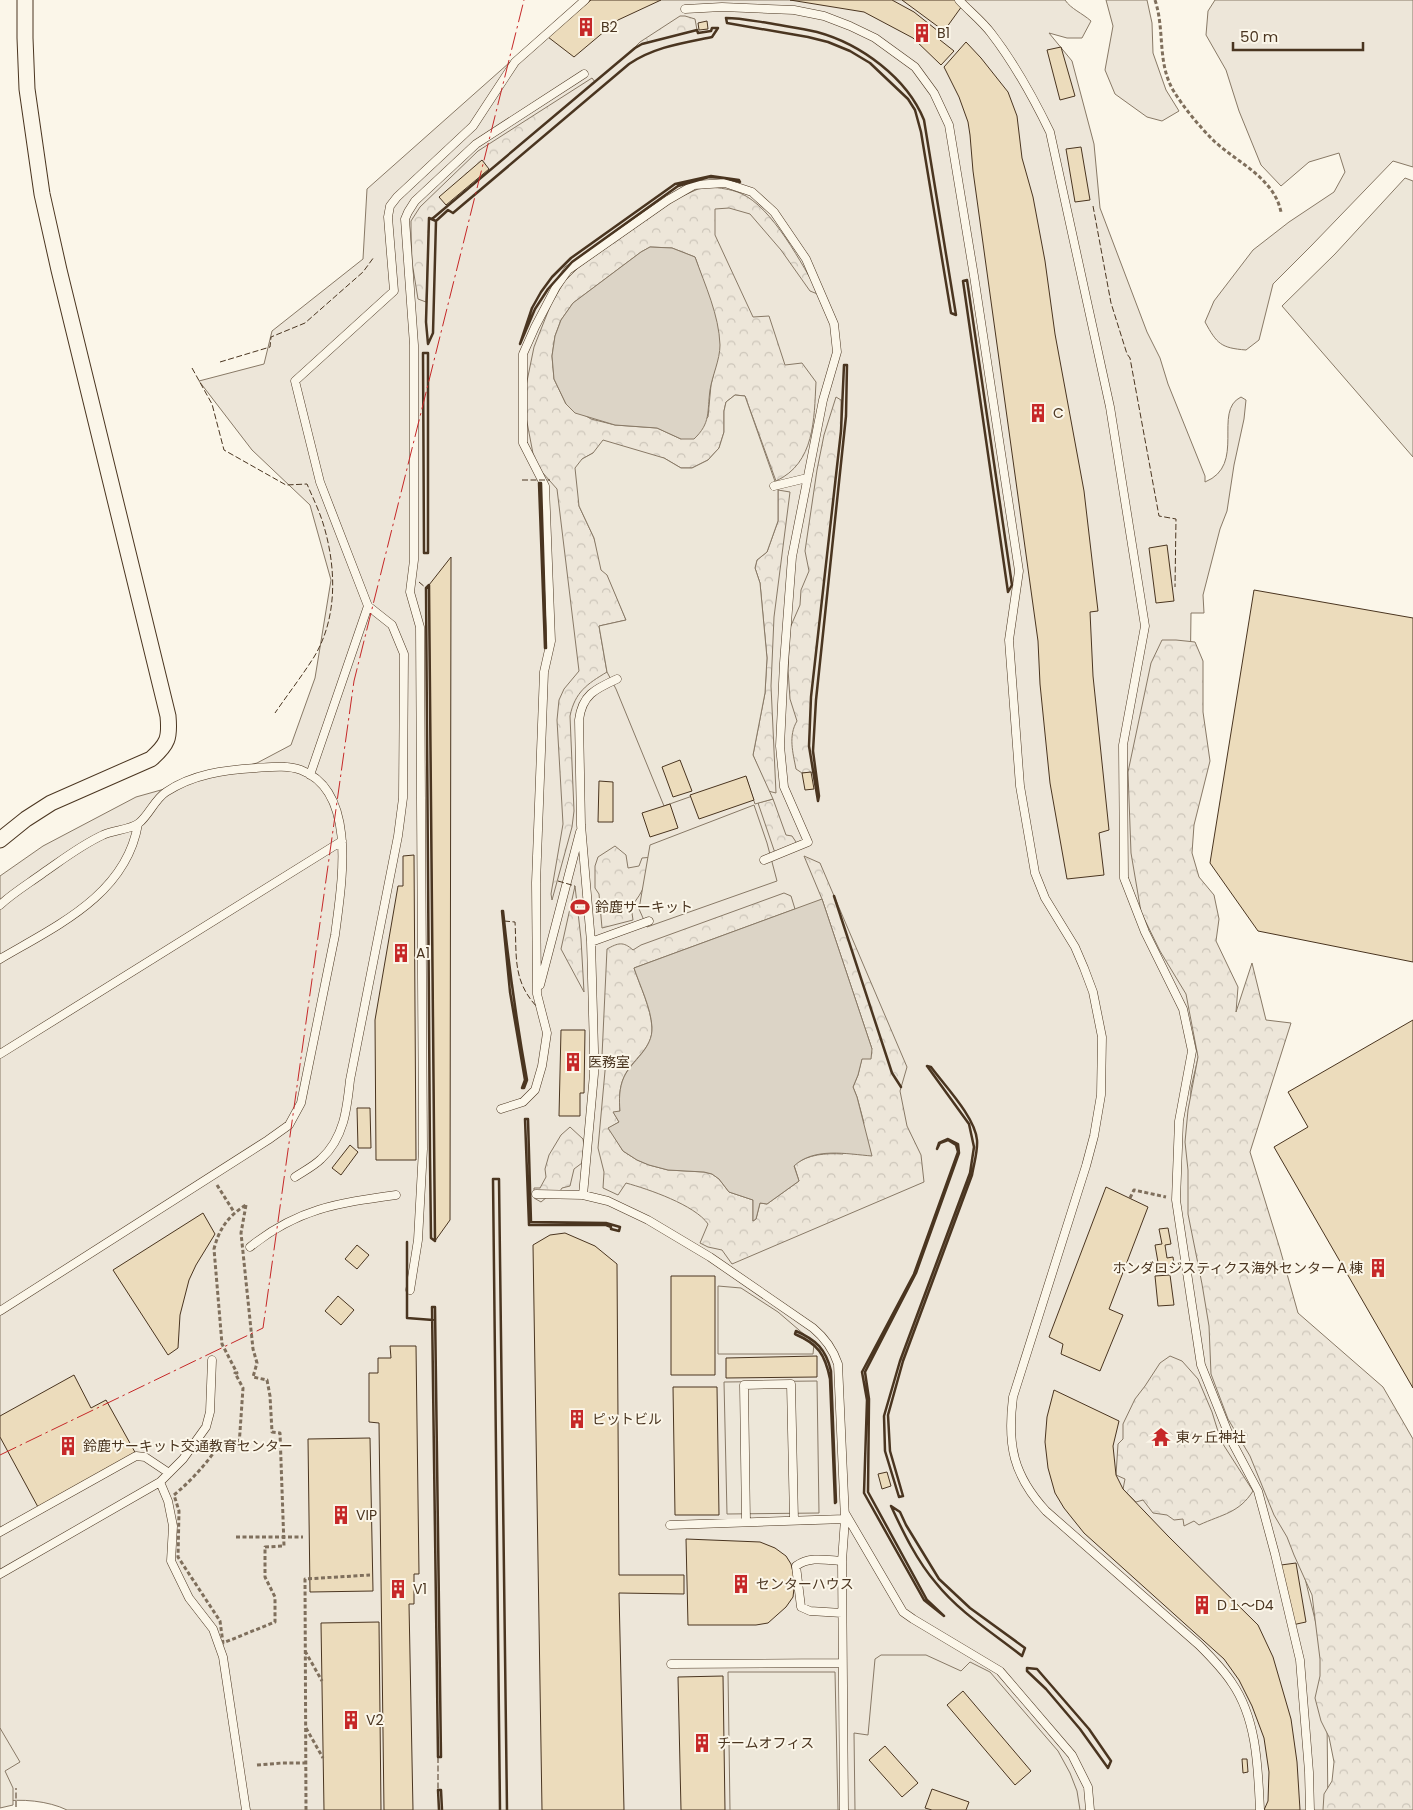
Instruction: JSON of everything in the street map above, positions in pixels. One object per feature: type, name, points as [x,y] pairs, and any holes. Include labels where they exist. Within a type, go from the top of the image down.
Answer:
[{"type":"street","points":[[0,840],[51,803],[151,760],[161,750],[170,734],[168,716],[42,194],[27,90],[25,0]]},
{"type":"lane","points":[[295,1177],[320,1160],[332,1147],[341,1132],[347,1106],[350,1080],[398,836],[402,798],[404,654],[392,625],[368,606],[320,482],[295,381],[394,291],[388,217],[390,206],[396,197],[473,126],[515,62],[585,0]]},
{"type":"lane","points":[[959,0],[990,32],[1012,63],[1031,93],[1050,132],[1110,407],[1145,626],[1123,745],[1124,878],[1145,932],[1183,1008],[1192,1052],[1179,1121],[1176,1200],[1201,1364],[1231,1440],[1258,1491],[1276,1554],[1300,1660],[1309,1772],[1310,1810]]},
{"type":"lane","points":[[685,9],[722,7],[794,10],[824,16],[850,26],[875,38],[915,67],[934,92],[949,125],[1019,571],[1009,640],[1020,786],[1035,873],[1044,898],[1075,947],[1084,968],[1093,992],[1102,1037],[1101,1095],[1094,1136],[1013,1398],[1010,1422],[1012,1447],[1017,1468],[1024,1484],[1046,1512],[1199,1645],[1233,1684],[1246,1711],[1254,1739],[1260,1810]]},
{"type":"lane","points":[[410,1290],[418,1240],[423,1120],[420,627],[410,592],[414,560],[414,345],[405,219],[415,201],[476,144],[584,74]]},
{"type":"lane","points":[[501,1109],[523,1102],[534,1090],[542,1066],[547,1033],[537,994],[536,883],[544,672],[552,641],[545,486],[523,443],[523,354],[556,287],[568,270],[668,200],[694,185],[725,184],[752,192],[774,212],[806,259],[834,324],[837,352],[823,400],[792,557],[784,663],[780,746],[784,787],[808,842],[764,860]]},
{"type":"lane","points":[[774,486],[807,478]]},
{"type":"lane","points":[[310,774],[368,606]]},
{"type":"lane","points":[[583,1195],[594,1074],[591,942],[582,825],[579,720],[581,707],[589,695],[617,679]]},
{"type":"lane","points":[[0,959],[58,925],[100,895],[122,868],[136,837],[138,824],[164,793],[202,776],[221,770],[273,767],[289,767],[310,774],[329,791],[339,818],[342,840],[336,927],[301,1103],[289,1125],[0,1311]]},
{"type":"lane","points":[[0,905],[86,844],[104,834],[138,824]]},
{"type":"lane","points":[[537,994],[582,825]]},
{"type":"lane","points":[[0,1054],[342,840]]},
{"type":"lane","points":[[591,942],[649,921]]},
{"type":"lane","points":[[536,1194],[583,1195],[608,1201],[648,1220],[710,1257],[813,1328],[822,1336],[834,1352],[838,1364],[845,1516],[842,1561],[844,1810]]},
{"type":"lane","points":[[250,1247],[269,1232],[312,1211],[344,1202],[396,1195]]},
{"type":"lane","points":[[0,1574],[160,1482],[183,1459],[206,1427],[210,1412],[212,1360]]},
{"type":"lane","points":[[746,1522],[744,1386],[791,1384],[794,1520]]},
{"type":"lane","points":[[0,1532],[136,1456],[145,1457],[169,1473]]},
{"type":"lane","points":[[160,1482],[168,1501],[173,1526],[171,1560],[189,1598],[212,1629],[223,1657],[246,1810]]},
{"type":"lane","points":[[670,1525],[845,1516]]},
{"type":"lane","points":[[845,1516],[903,1612],[1000,1671],[1072,1756],[1088,1787],[1090,1810]]},
{"type":"lane","points":[[842,1561],[811,1559],[796,1566],[800,1608],[810,1611],[842,1613]]},
{"type":"lane","points":[[671,1664],[842,1663]]},
{"type":"path","points":[[1155,0],[1160,21],[1163,66],[1172,88],[1182,104],[1213,140],[1263,179],[1273,193],[1281,212]]},
{"type":"path","points":[[211,1176],[234,1212]]},
{"type":"path","points":[[1130,1198],[1134,1190],[1176,1200]]},
{"type":"path","points":[[246,1205],[241,1234],[253,1349],[257,1363],[253,1376],[266,1380],[270,1396],[272,1432],[280,1433],[284,1546],[265,1547],[265,1577],[275,1597],[275,1622],[223,1643],[220,1621],[178,1557],[179,1511],[174,1495],[207,1463],[220,1444],[238,1446],[243,1388],[222,1344],[214,1249],[221,1230],[234,1212],[246,1205]]},
{"type":"path","points":[[236,1537],[303,1538]]},
{"type":"path","points":[[306,1810],[304,1579],[370,1575]]},
{"type":"path","points":[[305,1650],[322,1681]]},
{"type":"path","points":[[305,1727],[323,1758]]},
{"type":"path","points":[[257,1765],[305,1763]]},
{"type":"green space","name":"鈴鹿サーキット","points":[[580,0],[1065,0],[1070,6],[1091,21],[1082,38],[1067,38],[1049,33],[1072,61],[1094,144],[1100,208],[1147,332],[1160,358],[1168,384],[1205,476],[1205,482],[1217,474],[1224,464],[1227,451],[1229,414],[1233,404],[1241,397],[1246,400],[1227,511],[1220,529],[1203,595],[1204,613],[1191,613],[1190,689],[1146,824],[1203,1037],[1191,1088],[1188,1158],[1295,1537],[1319,1636],[1327,1719],[1328,1810],[67,1810],[52,1804],[34,1801],[16,1800],[0,1802],[0,876],[43,846],[136,797],[257,763],[291,745],[315,678],[331,580],[310,505],[252,450],[199,381],[264,364],[272,331],[363,259],[367,189]]},
{"type":"green space","points":[[1106,0],[1147,0],[1152,23],[1153,53],[1166,90],[1179,111],[1162,121],[1147,117],[1115,94],[1105,70],[1113,26]]},
{"type":"green space","points":[[1215,0],[1413,0],[1413,167],[1393,161],[1273,284],[1259,340],[1246,350],[1225,346],[1213,335],[1205,322],[1214,301],[1253,250],[1289,222],[1334,192],[1345,172],[1339,153],[1309,162],[1281,186],[1261,165],[1239,111],[1226,70],[1206,35],[1208,11]]},
{"type":"green space","points":[[680,16],[695,19],[697,30],[642,44],[630,52],[640,42]]},
{"type":"green space","points":[[592,78],[595,82],[432,219],[429,218],[426,302],[418,299],[412,262],[411,221],[420,207],[478,151]]},
{"type":"green space","points":[[710,187],[729,190],[740,193],[752,200],[764,211],[786,238],[820,295],[810,291],[781,250],[750,214],[729,208],[715,209],[715,235],[753,317],[769,316],[785,365],[802,363],[816,382],[813,425],[805,452],[798,463],[789,473],[776,481],[745,396],[735,395],[726,402],[724,432],[719,448],[708,460],[692,468],[681,468],[664,458],[593,453],[582,459],[579,506],[594,538],[626,620],[599,626],[607,672],[583,690],[572,708],[570,716],[574,811],[572,827],[552,900],[551,894],[563,824],[557,720],[559,700],[564,689],[579,671],[557,489],[535,464],[526,417],[525,391],[534,347],[551,304],[564,282],[579,267],[676,199],[698,189]],"holes":[[[650,247],[672,248],[695,257],[702,277],[716,364],[711,385],[708,417],[681,439],[657,428],[615,425],[591,419],[566,404],[554,379],[552,356],[555,336],[561,320],[573,303],[641,252]]]},
{"type":"green space","points":[[836,397],[841,400],[841,431],[811,697],[809,746],[813,772],[802,773],[796,769],[792,745],[794,727],[797,721],[790,699],[788,669],[790,628],[800,605],[801,590],[809,571],[805,551],[817,470],[824,435]]},
{"type":"green space","points":[[778,490],[790,492],[774,617],[771,686],[776,793],[768,791],[753,755],[765,693],[767,658],[760,583],[755,568],[757,560],[767,552],[778,521]]},
{"type":"green space","points":[[1162,640],[1195,642],[1203,661],[1203,712],[1210,761],[1194,825],[1192,853],[1199,877],[1214,895],[1219,919],[1216,941],[1238,987],[1236,1012],[1252,963],[1266,1020],[1291,1023],[1250,1152],[1298,1313],[1383,1387],[1413,1439],[1413,1810],[1323,1810],[1324,1794],[1332,1781],[1334,1762],[1329,1737],[1321,1721],[1315,1698],[1320,1676],[1320,1659],[1312,1595],[1287,1537],[1274,1515],[1250,1456],[1228,1419],[1211,1374],[1209,1326],[1188,1214],[1188,1170],[1185,1142],[1188,1110],[1198,1057],[1186,994],[1160,951],[1141,912],[1131,853],[1128,772],[1151,663]]},
{"type":"green space","points":[[773,799],[786,835],[792,836],[798,845],[775,853],[758,803]]},
{"type":"green space","points":[[615,846],[626,855],[628,868],[639,866],[642,858],[654,857],[643,889],[631,906],[633,920],[602,928],[599,894],[595,888],[595,866],[598,857]]},
{"type":"green space","points":[[804,856],[820,863],[907,1067],[900,1091],[907,1126],[921,1155],[924,1182],[732,1264],[722,1250],[700,1243],[708,1224],[693,1210],[646,1189],[626,1183],[618,1195],[603,1188],[604,1172],[598,1148],[606,1060],[602,1056],[607,949],[620,944],[626,945],[633,950],[641,945],[784,893],[791,896],[795,909],[634,968],[650,1013],[651,1035],[649,1042],[624,1077],[621,1085],[620,1112],[614,1113],[619,1122],[609,1128],[623,1151],[637,1160],[668,1170],[712,1174],[719,1179],[729,1192],[753,1200],[753,1221],[756,1219],[760,1203],[767,1204],[799,1181],[794,1165],[805,1158],[817,1155],[843,1154],[864,1123],[853,1087],[862,1058],[872,1049],[822,899]]},
{"type":"green space","points":[[575,886],[581,939],[584,992],[561,949]]},
{"type":"green space","points":[[570,1127],[583,1139],[582,1163],[574,1169],[570,1186],[562,1188],[556,1197],[547,1197],[541,1202],[534,1198],[534,1188],[540,1188],[546,1177],[545,1169],[549,1155],[561,1135]]},
{"type":"green space","points":[[1170,1356],[1182,1361],[1198,1379],[1212,1412],[1221,1441],[1253,1491],[1236,1509],[1199,1525],[1194,1521],[1184,1526],[1183,1519],[1174,1520],[1167,1515],[1153,1513],[1143,1500],[1136,1502],[1123,1489],[1125,1479],[1116,1475],[1118,1444],[1123,1439],[1123,1424],[1135,1399],[1160,1363]]},
{"type":"shaded area","points":[[1405,178],[1413,181],[1413,457],[1282,306],[1335,254]]},
{"type":"shaded area","points":[[650,247],[672,248],[695,257],[711,300],[717,323],[720,351],[712,379],[707,417],[703,428],[694,439],[681,439],[657,428],[615,425],[575,413],[566,404],[554,379],[552,356],[555,336],[561,320],[573,303]]},
{"type":"shaded area","points":[[735,395],[745,396],[778,490],[778,521],[767,552],[757,560],[755,568],[760,583],[767,658],[765,693],[753,755],[773,799],[755,804],[746,777],[664,806],[616,689],[607,672],[599,626],[626,620],[607,575],[601,570],[594,538],[579,506],[575,468],[582,459],[593,453],[603,440],[664,458],[681,468],[692,468],[708,460],[719,448],[724,432],[726,402]]},
{"type":"shaded area","points":[[754,805],[777,881],[647,927],[639,909],[650,845]]},
{"type":"shaded area","points":[[822,899],[872,1049],[871,1059],[862,1059],[853,1087],[872,1156],[831,1153],[811,1156],[802,1160],[794,1166],[799,1181],[767,1204],[760,1203],[756,1219],[753,1221],[753,1200],[729,1192],[719,1179],[712,1174],[668,1170],[637,1160],[623,1151],[608,1128],[619,1122],[613,1112],[620,1111],[622,1081],[646,1048],[651,1035],[650,1012],[634,968]]},
{"type":"shaded area","points":[[718,1286],[741,1288],[778,1312],[806,1336],[796,1331],[795,1335],[814,1344],[813,1354],[718,1354]]},
{"type":"shaded area","points":[[817,1381],[819,1513],[727,1514],[724,1382]]},
{"type":"shaded area","points":[[881,1655],[926,1655],[961,1671],[970,1662],[990,1672],[1058,1751],[1077,1791],[1080,1810],[855,1810],[854,1733],[868,1735],[875,1659]]},
{"type":"shaded area","points":[[728,1672],[835,1672],[838,1810],[730,1810]]},
{"type":"shaded area","points":[[0,1728],[20,1762],[5,1771],[13,1788],[13,1805],[0,1808]]},
{"type":"building","name":"B2","points":[[591,0],[661,0],[618,20],[574,57],[548,37]]},
{"type":"building","name":"B1","points":[[790,0],[892,0],[914,12],[943,35],[940,40],[954,51],[941,65],[913,38],[864,12]]},
{"type":"building","points":[[902,0],[955,0],[962,6],[944,31]]},
{"type":"building","points":[[707,21],[708,29],[699,30],[698,23]]},
{"type":"building","name":"C","points":[[966,42],[1008,92],[1017,116],[1022,158],[1033,197],[1045,261],[1055,334],[1084,491],[1098,611],[1090,612],[1093,676],[1109,830],[1099,833],[1104,875],[1067,879],[1050,783],[1040,684],[1038,641],[973,171],[970,135],[968,122],[959,97],[944,67]]},
{"type":"building","points":[[1061,47],[1075,96],[1060,100],[1047,50]]},
{"type":"building","points":[[1081,147],[1090,200],[1075,202],[1066,149]]},
{"type":"building","points":[[482,160],[489,169],[446,205],[439,197]]},
{"type":"building","points":[[1167,545],[1174,601],[1156,603],[1149,548]]},
{"type":"building","points":[[451,557],[450,1220],[435,1241],[429,585]]},
{"type":"building","points":[[1254,590],[1413,618],[1413,962],[1258,931],[1210,863]]},
{"type":"building","points":[[680,760],[692,791],[673,797],[662,767]]},
{"type":"building","points":[[811,772],[814,789],[805,790],[802,773]]},
{"type":"building","points":[[746,776],[754,800],[699,819],[690,795]]},
{"type":"building","points":[[599,781],[613,782],[613,822],[598,822]]},
{"type":"building","points":[[670,804],[678,828],[650,837],[642,813]]},
{"type":"building","name":"A1","points":[[414,855],[416,1160],[376,1160],[375,1020],[398,886],[403,886],[403,856]]},
{"type":"building","name":"ホンダロジスティクス海外センターＡ棟","points":[[1413,1020],[1413,1388],[1274,1147],[1308,1127],[1288,1092]]},
{"type":"building","name":"医務室","points":[[561,1030],[585,1030],[584,1093],[580,1093],[580,1116],[559,1116]]},
{"type":"building","points":[[357,1108],[370,1108],[371,1148],[358,1148]]},
{"type":"building","points":[[350,1145],[358,1152],[341,1175],[332,1168]]},
{"type":"building","points":[[1106,1187],[1148,1207],[1109,1309],[1123,1315],[1100,1371],[1061,1354],[1063,1344],[1049,1337]]},
{"type":"building","points":[[203,1213],[215,1234],[189,1280],[180,1315],[178,1348],[168,1355],[113,1270]]},
{"type":"building","points":[[1168,1228],[1171,1244],[1165,1245],[1167,1258],[1173,1257],[1174,1265],[1159,1268],[1155,1245],[1162,1244],[1159,1229]]},
{"type":"building","name":"ピットビル","points":[[565,1233],[595,1246],[617,1264],[619,1575],[684,1575],[684,1594],[619,1593],[624,1810],[542,1810],[533,1245],[550,1235]]},
{"type":"building","points":[[357,1245],[369,1255],[357,1269],[345,1259]]},
{"type":"building","points":[[1170,1275],[1174,1305],[1158,1306],[1155,1276]]},
{"type":"building","points":[[671,1276],[715,1276],[715,1375],[671,1375]]},
{"type":"building","points":[[338,1296],[354,1310],[341,1325],[325,1311]]},
{"type":"building","name":"V1","points":[[390,1346],[416,1346],[419,1574],[414,1574],[414,1604],[409,1604],[413,1810],[384,1810],[379,1423],[369,1422],[369,1373],[378,1373],[378,1358],[391,1358]]},
{"type":"building","points":[[817,1356],[817,1377],[726,1378],[726,1358]]},
{"type":"building","name":"鈴鹿サーキット交通教育センター","points":[[74,1375],[91,1408],[106,1400],[136,1454],[38,1507],[0,1437],[0,1416]]},
{"type":"building","points":[[673,1387],[717,1387],[719,1515],[675,1515]]},
{"type":"building","name":"D１～D4","points":[[1054,1390],[1119,1421],[1113,1446],[1116,1475],[1123,1489],[1258,1625],[1273,1657],[1291,1719],[1297,1762],[1300,1810],[1264,1810],[1268,1801],[1269,1772],[1264,1738],[1252,1706],[1239,1680],[1224,1659],[1084,1533],[1064,1508],[1055,1493],[1048,1468],[1045,1442],[1047,1417]]},
{"type":"building","name":"VIP","points":[[370,1438],[373,1591],[310,1592],[308,1439]]},
{"type":"building","points":[[887,1472],[891,1486],[882,1489],[878,1474]]},
{"type":"building","name":"センターハウス","points":[[686,1539],[760,1542],[775,1548],[786,1556],[791,1564],[795,1580],[793,1597],[786,1607],[768,1623],[756,1625],[688,1625]]},
{"type":"building","points":[[1296,1563],[1306,1622],[1292,1625],[1281,1565]]},
{"type":"building","name":"V2","points":[[379,1622],[381,1810],[324,1810],[321,1623]]},
{"type":"building","name":"チームオフィス","points":[[723,1676],[725,1810],[681,1810],[678,1677]]},
{"type":"building","points":[[963,1691],[1031,1771],[1015,1785],[947,1705]]},
{"type":"building","points":[[885,1746],[918,1783],[902,1797],[869,1760]]},
{"type":"building","points":[[1242,1759],[1247,1759],[1248,1772],[1243,1773]]},
{"type":"building","points":[[932,1789],[969,1802],[966,1810],[932,1810],[925,1808]]},
{"type":"fence","points":[[1093,206],[1111,303],[1127,354],[1130,358],[1159,516],[1176,519],[1175,587]]},
{"type":"fence","points":[[220,362],[270,347],[271,337],[305,323],[363,272],[374,257]]},
{"type":"fence","points":[[192,368],[212,404],[224,450],[286,485],[307,484],[327,537],[333,589],[328,624],[314,657],[275,713]]},
{"type":"fence","points":[[522,480],[550,480]]},
{"type":"fence","points":[[419,582],[426,588]]},
{"type":"fence","points":[[558,881],[575,886]]},
{"type":"fence","points":[[504,921],[515,922],[517,967],[523,987],[537,1007]]},
{"type":"fence","points":[[438,1757],[438,1790]]},
{"type":"fence","points":[[16,1788],[16,1807]]},
{"type":"wall","points":[[726,18],[799,28],[834,38],[866,54],[881,65],[906,90],[924,120],[956,315],[951,313],[921,132],[915,110],[908,99],[870,63],[850,51],[828,42],[808,37],[727,23],[726,18]]},
{"type":"wall","points":[[712,28],[718,28],[712,37],[648,53],[629,64],[453,213],[448,210],[436,221],[432,219],[635,48],[642,44],[697,30],[698,33],[711,31],[712,28]]},
{"type":"wall","points":[[711,176],[739,180],[740,182],[709,177],[678,186],[572,262],[548,289],[535,309],[520,344],[532,308],[541,292],[552,277],[571,258],[675,184],[711,176]]},
{"type":"wall","points":[[429,218],[436,221],[433,333],[428,344],[426,322],[429,218]]},
{"type":"wall","points":[[967,280],[1012,585],[1008,592],[963,281],[967,280]]},
{"type":"wall","points":[[423,353],[428,353],[428,553],[424,553],[423,353]]},
{"type":"wall","points":[[844,365],[847,365],[846,416],[816,700],[813,751],[818,801],[809,746],[811,697],[841,431],[844,365]]},
{"type":"wall","points":[[539,483],[541,483],[546,648],[545,648],[539,483]]},
{"type":"wall","points":[[429,585],[435,1241],[431,1238],[430,1158],[426,588],[429,585]]},
{"type":"wall","points":[[834,896],[892,1073],[901,1087]]},
{"type":"wall","points":[[502,911],[527,1080],[524,1088],[522,1088],[525,1080],[510,992],[502,911]]},
{"type":"wall","points":[[927,1066],[931,1067],[965,1112],[975,1131],[977,1148],[972,1175],[903,1361],[888,1415],[890,1451],[903,1496],[899,1497],[885,1451],[884,1416],[900,1361],[970,1173],[974,1147],[969,1124],[927,1066]]},
{"type":"wall","points":[[525,1119],[528,1119],[531,1222],[606,1223],[620,1227],[619,1231],[611,1229],[611,1227],[606,1225],[529,1225],[525,1119]]},
{"type":"wall","points":[[948,1139],[958,1144],[959,1153],[916,1273],[865,1372],[869,1399],[868,1492],[927,1600],[944,1616],[924,1600],[864,1493],[867,1400],[862,1372],[914,1274],[958,1152],[956,1145],[948,1140],[940,1143],[937,1149],[939,1143],[948,1139]]},
{"type":"wall","points":[[500,1810],[493,1179],[499,1179],[507,1810]]},
{"type":"wall","points":[[407,1242],[407,1318],[433,1320]]},
{"type":"wall","points":[[432,1307],[435,1307],[441,1757],[438,1757],[432,1307]]},
{"type":"wall","points":[[796,1331],[819,1346],[829,1363],[831,1371],[835,1503],[830,1379],[823,1356],[815,1346],[795,1334],[796,1331]]},
{"type":"wall","points":[[891,1506],[900,1512],[939,1579],[970,1608],[1025,1648],[1022,1656],[966,1613],[945,1594],[917,1556],[891,1506]]},
{"type":"wall","points":[[1027,1668],[1037,1669],[1089,1729],[1111,1761],[1108,1768],[1080,1729],[1046,1689],[1027,1671],[1027,1668]]},
{"type":"wall","points":[[439,1810],[438,1790],[441,1790],[442,1810]]},
{"type":"power","points":[[0,1455],[263,1328],[354,681],[524,0]]},
{"type":"place","name":"B2","points":[[586,27]]},
{"type":"place","name":"B1","points":[[922,33]]},
{"type":"place","name":"C","points":[[1038,413]]},
{"type":"place","name":"鈴鹿サーキット","points":[[580,907]]},
{"type":"place","name":"A1","points":[[401,953]]},
{"type":"place","name":"医務室","points":[[573,1062]]},
{"type":"place","name":"ホンダロジスティクス海外センターＡ棟","points":[[1378,1268]]},
{"type":"place","name":"ピットビル","points":[[577,1419]]},
{"type":"place","name":"東ヶ丘神社","points":[[1161,1437]]},
{"type":"place","name":"鈴鹿サーキット交通教育センター","points":[[68,1446]]},
{"type":"place","name":"VIP","points":[[341,1515]]},
{"type":"place","name":"センターハウス","points":[[741,1584]]},
{"type":"place","name":"V1","points":[[398,1589]]},
{"type":"place","name":"D１～D4","points":[[1202,1605]]},
{"type":"place","name":"V2","points":[[351,1720]]},
{"type":"place","name":"チームオフィス","points":[[702,1743]]}]
